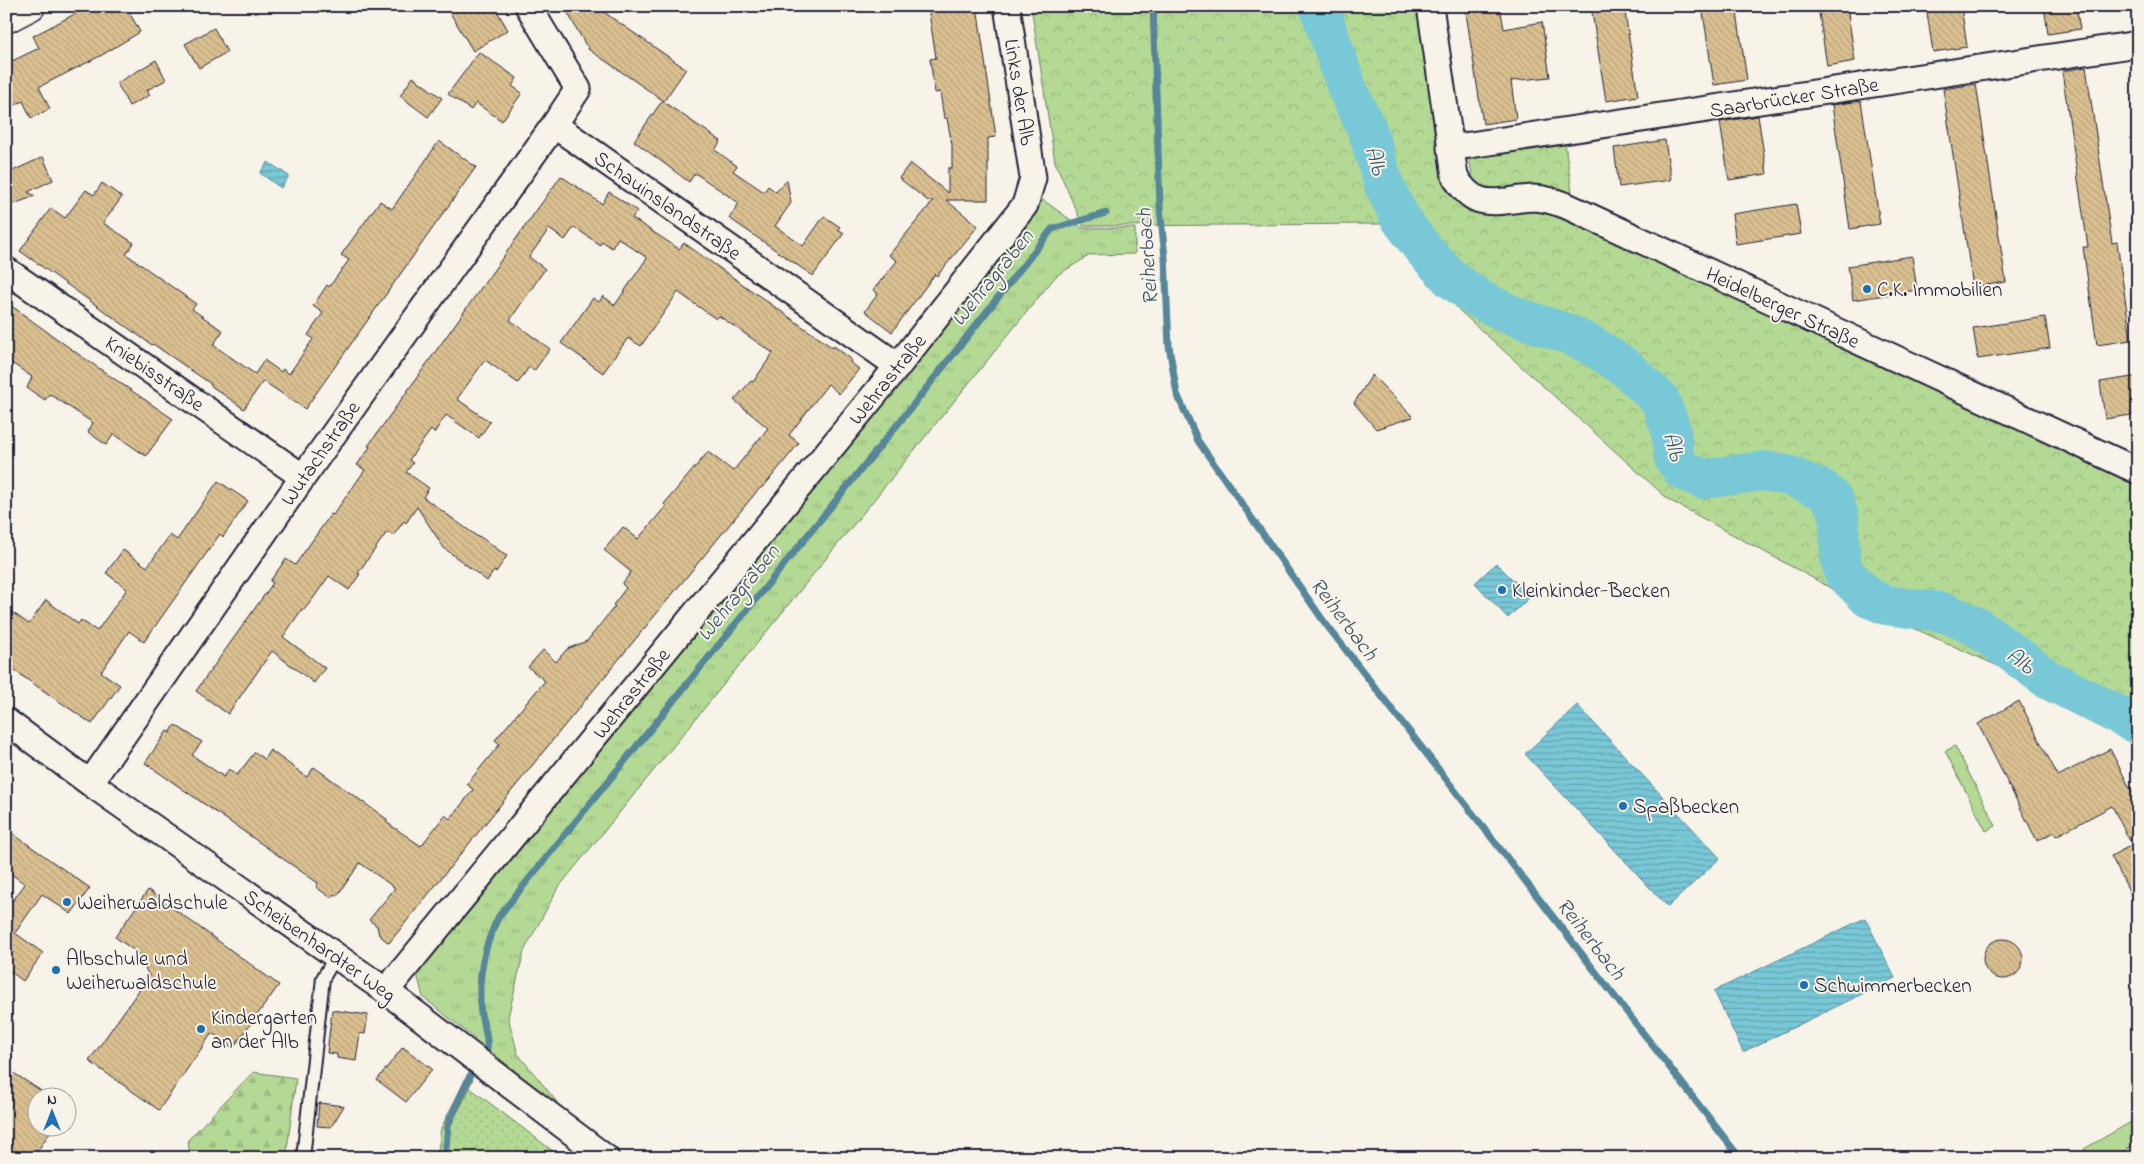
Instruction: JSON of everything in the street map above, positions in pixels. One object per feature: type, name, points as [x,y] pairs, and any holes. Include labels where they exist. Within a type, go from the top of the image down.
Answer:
[{"type":"street","points":[[6,19],[31,6]]},
{"type":"street","points":[[528,6],[578,89],[554,125]]},
{"type":"street","name":"Links der Alb","points":[[1007,6],[1034,178]]},
{"type":"street","name":"Heidelberger Straße","points":[[1430,6],[1455,176],[1460,186],[1473,198],[1481,202],[1490,203],[1534,198],[1549,200],[1567,206],[2138,471]]},
{"type":"street","name":"Saarbrücker Straße","points":[[1450,148],[2138,44]]},
{"type":"street","name":"Schauinslandstraße","points":[[554,125],[898,366]]},
{"type":"street","name":"Wutachstraße","points":[[90,783],[303,477],[554,125]]},
{"type":"street","name":"Wehrastraße","points":[[386,992],[898,366],[1025,205],[1034,178]]},
{"type":"street","name":"Kniebisstraße","points":[[6,270],[303,477]]},
{"type":"street","name":"Scheibenhardter Weg","points":[[6,721],[90,783],[386,992],[606,1158]]},
{"type":"lane","points":[[303,1158],[323,978],[336,956]]},
{"type":"green space","points":[[1031,6],[1418,6],[1447,191],[1469,212],[1531,209],[1574,219],[1951,393],[2138,485],[2138,707],[2085,705],[1864,606],[1669,500],[1461,312],[1381,224],[1083,226],[1055,162]]},
{"type":"green space","points":[[1564,137],[1572,192],[1492,198],[1475,192],[1468,151]]},
{"type":"green space","points":[[1043,200],[1082,228],[1135,228],[1135,254],[1090,255],[1056,276],[558,888],[524,951],[508,1017],[518,1054],[557,1102],[556,1104],[423,997],[417,974],[423,962]]},
{"type":"green space","points":[[1955,746],[1996,826],[1986,831],[1945,751]]},
{"type":"green space","points":[[253,1072],[296,1078],[286,1158],[190,1158],[188,1140]]},
{"type":"green space","points":[[467,1076],[473,1079],[451,1125],[447,1158],[437,1158],[441,1128]]},
{"type":"green space","points":[[470,1088],[562,1158],[447,1158],[451,1125]]},
{"type":"green space","points":[[2138,1118],[2138,1143],[2112,1158],[2089,1158],[2084,1149]]},
{"type":"water","points":[[268,162],[289,176],[281,188],[260,173]]},
{"type":"water","name":"Kleinkinder-Becken","points":[[1496,563],[1530,597],[1508,618],[1475,583]]},
{"type":"water","name":"Spaßbecken","points":[[1577,705],[1720,858],[1668,907],[1525,754]]},
{"type":"water","name":"Schwimmerbecken","points":[[1865,918],[1895,978],[1743,1052],[1714,991]]},
{"type":"building","points":[[90,6],[126,6],[140,32],[102,55],[39,87],[50,109],[31,118],[23,101],[6,109],[6,64],[39,48],[33,36]]},
{"type":"building","points":[[446,6],[494,6],[508,30],[473,51]]},
{"type":"building","points":[[564,6],[595,6],[686,69],[664,101],[588,49],[589,47],[585,44]]},
{"type":"building","points":[[928,6],[977,6],[996,137],[988,138],[988,200],[946,200],[978,226],[937,276],[935,274],[892,332],[865,311],[878,294],[873,290],[897,261],[889,255],[933,201],[928,201],[899,178],[910,163],[948,193],[948,168],[952,168],[952,145],[947,118],[944,118],[940,92],[935,93],[930,59],[936,58]]},
{"type":"building","points":[[1465,6],[1500,6],[1504,29],[1542,22],[1550,77],[1511,81],[1516,119],[1483,124]]},
{"type":"building","points":[[1591,6],[1624,6],[1638,96],[1606,101]]},
{"type":"building","points":[[1702,6],[1736,6],[1747,80],[1714,85]]},
{"type":"building","points":[[1818,6],[1847,6],[1855,61],[1827,66]]},
{"type":"building","points":[[1926,6],[1961,6],[1967,47],[1933,52]]},
{"type":"building","points":[[2044,6],[2076,6],[2080,29],[2048,34]]},
{"type":"building","points":[[214,28],[227,52],[199,68],[185,44]]},
{"type":"building","points":[[479,52],[517,78],[512,86],[522,93],[502,121],[476,103],[471,110],[448,94]]},
{"type":"building","points":[[156,60],[166,80],[147,90],[150,95],[129,106],[117,83]]},
{"type":"building","points":[[2086,67],[2112,243],[2117,242],[2131,340],[2097,345],[2083,247],[2088,247],[2062,71]]},
{"type":"building","points":[[413,77],[442,98],[428,117],[400,96]]},
{"type":"building","points":[[1976,84],[2006,282],[1973,287],[1943,89]]},
{"type":"building","points":[[662,101],[721,141],[715,150],[737,166],[733,171],[764,192],[768,186],[776,192],[787,180],[791,203],[775,226],[803,246],[824,216],[840,227],[838,229],[844,233],[813,276],[729,218],[739,203],[695,173],[689,182],[634,141]]},
{"type":"building","points":[[1861,101],[1880,224],[1850,229],[1832,105]]},
{"type":"building","points":[[1758,116],[1767,174],[1729,180],[1720,122]]},
{"type":"building","points":[[1665,140],[1671,180],[1619,187],[1614,148]]},
{"type":"building","points":[[439,141],[476,167],[305,409],[263,381],[244,409],[20,251],[51,208],[65,218],[86,190],[94,195],[102,183],[122,197],[103,223],[134,243],[126,254],[196,304],[192,309],[223,331],[213,345],[255,374],[264,360],[281,372],[283,369],[289,374],[313,339],[308,335],[323,313],[313,306],[327,285],[329,287],[349,260],[341,255],[380,201],[392,209]]},
{"type":"building","points":[[43,157],[53,180],[28,192],[35,196],[6,207],[6,174]]},
{"type":"building","points":[[561,176],[602,204],[609,192],[637,211],[632,218],[679,249],[684,243],[833,348],[834,346],[851,359],[850,362],[859,369],[839,394],[828,384],[789,435],[799,443],[765,485],[758,490],[560,731],[389,943],[379,935],[377,926],[369,920],[395,888],[360,863],[337,896],[334,894],[331,898],[316,887],[318,883],[145,763],[167,731],[170,733],[175,725],[202,742],[192,755],[224,777],[229,769],[237,775],[255,752],[264,759],[270,750],[307,777],[314,767],[421,846],[445,815],[450,819],[473,790],[467,784],[500,744],[495,740],[545,681],[528,667],[543,650],[556,662],[567,649],[587,641],[615,606],[613,605],[626,588],[622,584],[631,572],[604,550],[623,527],[638,539],[666,506],[664,504],[708,452],[733,471],[768,428],[734,400],[751,381],[753,382],[773,353],[719,316],[716,319],[678,292],[641,346],[628,338],[603,373],[561,343],[593,298],[599,302],[603,296],[615,305],[647,258],[618,238],[612,248],[602,241],[600,245],[574,227],[565,240],[549,229],[529,257],[545,269],[510,320],[550,349],[534,371],[529,367],[518,383],[485,360],[457,399],[490,422],[479,438],[446,415],[434,433],[431,430],[409,460],[413,463],[406,472],[429,488],[423,497],[507,556],[496,572],[494,571],[487,581],[444,548],[417,507],[406,523],[404,521],[393,536],[387,532],[358,573],[360,574],[349,590],[329,576],[304,610],[302,609],[283,637],[325,668],[314,683],[272,651],[228,714],[196,691],[273,583],[270,581],[286,559],[295,565],[365,470],[357,465],[370,447],[368,446]]},
{"type":"building","points":[[1796,204],[1801,234],[1736,244],[1732,214]]},
{"type":"building","points":[[1912,256],[1917,290],[1853,300],[1848,266]]},
{"type":"building","points":[[6,302],[173,419],[146,456],[114,434],[106,445],[88,432],[93,423],[50,394],[45,400],[27,388],[32,377],[6,359]]},
{"type":"building","points":[[2045,317],[2050,348],[1978,359],[1973,328]]},
{"type":"building","points":[[1372,375],[1413,417],[1376,429],[1354,403]]},
{"type":"building","points":[[2138,376],[2138,414],[2105,419],[2100,382]]},
{"type":"building","points":[[218,481],[248,501],[223,537],[220,534],[144,642],[129,631],[101,672],[120,685],[92,724],[6,665],[6,608],[29,624],[46,600],[78,624],[81,620],[97,631],[127,589],[106,573],[123,550],[147,567],[170,535],[177,540]]},
{"type":"building","points":[[2019,701],[2058,776],[2110,749],[2132,792],[2138,789],[2138,908],[2111,856],[2132,845],[2112,806],[2056,836],[2054,832],[2037,841],[1978,724]]},
{"type":"building","name":"Weiherwaldschule","points":[[6,829],[90,888],[71,914],[42,894],[15,933],[43,953],[23,981],[6,968],[6,910],[25,884],[6,870]]},
{"type":"building","points":[[148,890],[279,985],[233,1048],[212,1033],[159,1110],[89,1061],[149,976],[142,962],[142,956],[115,937]]},
{"type":"building","points":[[2003,939],[2017,945],[2023,959],[2017,973],[2003,979],[1989,973],[1983,959],[1989,945]]},
{"type":"building","points":[[332,1010],[368,1015],[365,1034],[360,1033],[356,1061],[337,1058],[337,1054],[327,1053]]},
{"type":"building","points":[[403,1047],[432,1069],[406,1102],[377,1080]]},
{"type":"building","points":[[6,1068],[34,1086],[28,1086],[28,1136],[47,1136],[33,1158],[6,1158]]},
{"type":"building","points":[[319,1103],[344,1106],[331,1127],[317,1126]]},
{"type":"waterway","name":"Reiherbach","points":[[1153,6],[1160,207],[1165,258],[1169,346],[1177,394],[1198,441],[1325,623],[1740,1158]]},
{"type":"waterway","name":"Alb","points":[[1319,6],[1347,88],[1368,132],[1384,185],[1400,218],[1424,250],[1450,278],[1482,301],[1514,316],[1568,334],[1594,347],[1626,368],[1660,400],[1671,430],[1674,459],[1682,470],[1703,479],[1764,471],[1790,476],[1823,490],[1834,501],[1839,516],[1840,558],[1844,573],[1869,598],[1886,605],[1946,613],[1977,627],[2049,680],[2138,725]]},
{"type":"waterway","name":"Wehragraben","points":[[487,1048],[487,1035],[481,1014],[480,1001],[482,964],[489,939],[499,916],[906,414],[1052,229],[1106,213]]},
{"type":"waterway","points":[[445,1158],[448,1124],[470,1076]]},
{"type":"place","name":"C.K. Immobilien","points":[[1867,289]]},
{"type":"place","name":"Kleinkinder-Becken","points":[[1502,590]]},
{"type":"place","name":"Spaßbecken","points":[[1623,806]]},
{"type":"place","name":"Weiherwaldschule","points":[[67,902]]},
{"type":"place","name":"Albschule und Weiherwaldschule","points":[[56,970]]},
{"type":"place","name":"Schwimmerbecken","points":[[1804,985]]},
{"type":"place","name":"Kindergarten an der Alb","points":[[201,1029]]}]
